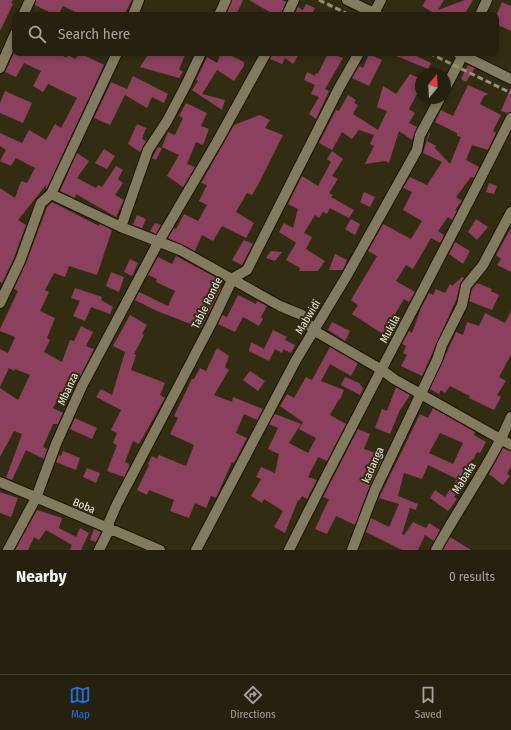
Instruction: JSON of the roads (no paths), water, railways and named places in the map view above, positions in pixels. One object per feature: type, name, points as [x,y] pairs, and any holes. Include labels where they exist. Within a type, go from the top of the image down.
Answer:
[{"type":"street","points":[[24,12],[30,0]]},
{"type":"street","points":[[134,12],[139,0]]},
{"type":"street","points":[[220,12],[226,0]]},
{"type":"street","points":[[288,12],[294,0]]},
{"type":"street","points":[[347,0],[371,12]]},
{"type":"street","points":[[376,12],[381,0]]},
{"type":"street","points":[[481,12],[487,0]]},
{"type":"street","points":[[0,68],[12,41]]},
{"type":"street","points":[[0,302],[20,261],[41,203],[51,194],[116,56]]},
{"type":"street","points":[[121,227],[148,150],[173,109],[200,56]]},
{"type":"street","name":"Mbanza","points":[[8,550],[36,498],[56,444],[82,386],[158,241],[217,142],[264,56]]},
{"type":"street","name":"Table Ronde","points":[[99,550],[109,530],[109,522],[117,504],[208,331],[233,278],[246,270],[339,88],[357,56]]},
{"type":"street","points":[[451,77],[461,56]]},
{"type":"street","points":[[466,56],[511,79]]},
{"type":"street","name":"Mabwidi","points":[[196,550],[313,330],[346,277],[418,150],[420,135],[437,104]]},
{"type":"street","name":"Mukila","points":[[289,550],[461,219],[511,118]]},
{"type":"street","points":[[51,194],[121,227],[180,250],[233,278],[280,306],[302,315],[313,330],[382,370],[394,379],[420,392],[511,445]]},
{"type":"street","name":"kadanga","points":[[352,550],[375,490],[462,305],[466,286],[483,265],[511,212]]},
{"type":"street","name":"Mabaka","points":[[436,550],[452,520],[501,440],[511,417]]},
{"type":"street","name":"Boba","points":[[0,482],[109,530],[160,550]]},
{"type":"railway","points":[[319,0],[344,12]]},
{"type":"railway","points":[[435,56],[511,93]]}]
